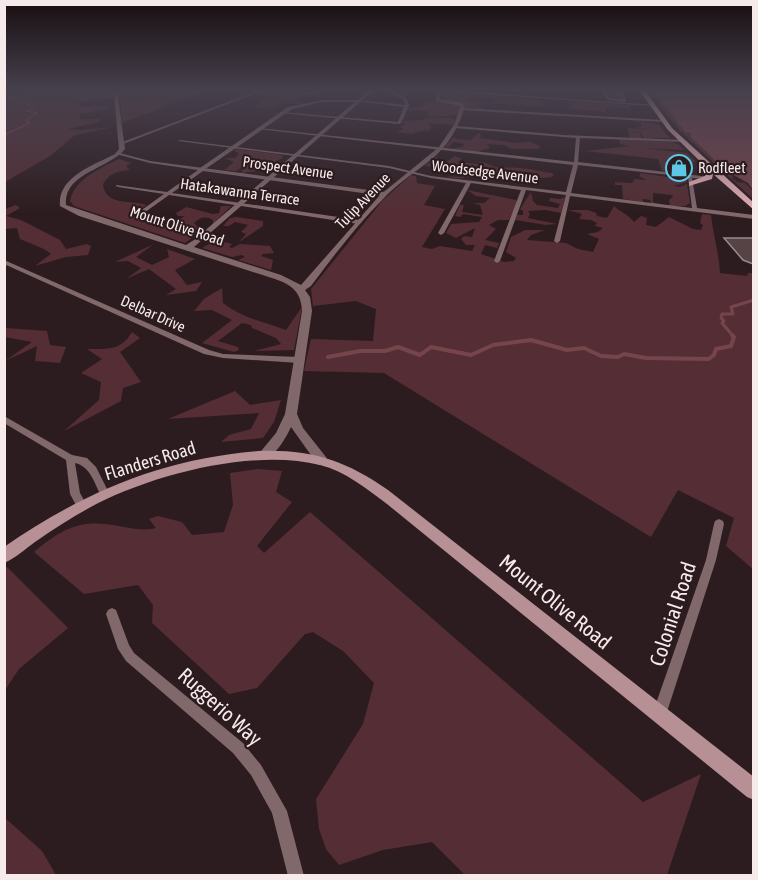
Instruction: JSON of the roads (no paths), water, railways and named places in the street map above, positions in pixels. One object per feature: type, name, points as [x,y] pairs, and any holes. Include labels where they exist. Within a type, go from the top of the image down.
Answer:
[{"type":"main road","points":[[672,130],[753,208]]},
{"type":"main road","points":[[691,180],[708,178],[710,167]]},
{"type":"main road","name":"Flanders Road","points":[[4,556],[81,504],[138,479],[180,467],[263,456],[288,456]]},
{"type":"main road","name":"Mount Olive Road","points":[[288,456],[322,460],[351,472],[383,493],[753,790]]},
{"type":"street","points":[[118,153],[122,148],[120,130]]},
{"type":"street","points":[[122,142],[154,130]]},
{"type":"street","points":[[141,213],[258,130]]},
{"type":"street","points":[[271,130],[576,164],[691,180],[695,210]]},
{"type":"street","points":[[187,248],[326,130]]},
{"type":"street","name":"Tulip Avenue","points":[[302,288],[308,284],[384,194],[424,164],[450,138],[454,130]]},
{"type":"street","points":[[498,130],[683,141]]},
{"type":"street","points":[[557,241],[576,164],[578,136]]},
{"type":"street","name":"Woodsedge Avenue","points":[[180,141],[392,167],[426,176],[469,182],[753,217]]},
{"type":"street","name":"Prospect Avenue","points":[[118,153],[146,162],[384,194]]},
{"type":"street","name":"Mount Olive Road","points":[[118,153],[74,180],[63,194],[62,204],[82,214],[278,277],[302,288]]},
{"type":"street","points":[[441,233],[469,182]]},
{"type":"street","name":"Hatakawanna Terrace","points":[[118,186],[359,222]]},
{"type":"street","points":[[497,261],[524,189]]},
{"type":"street","name":"Delbar Drive","points":[[4,262],[207,352],[223,356],[299,360]]},
{"type":"street","points":[[263,456],[281,436],[291,414],[307,311],[306,295],[302,288]]},
{"type":"street","name":"Mount Olive Road","points":[[291,414],[298,430],[322,460]]},
{"type":"street","points":[[4,419],[70,458],[84,461],[89,465],[104,493]]},
{"type":"street","points":[[70,458],[75,494],[81,504]]},
{"type":"street","name":"Colonial Road","points":[[659,715],[711,560],[719,524]]},
{"type":"street","name":"Ruggerio Way","points":[[112,614],[124,649],[130,657],[238,748],[256,770],[279,811],[296,876]]},
{"type":"waterway","points":[[4,135],[15,130]]},
{"type":"waterway","points":[[733,336],[722,323],[724,321],[721,318],[722,314],[733,314],[731,307],[754,300]]},
{"type":"waterway","points":[[328,357],[360,351],[385,351],[398,347],[420,355],[431,347],[471,355],[493,345],[531,340],[567,350],[584,348],[601,356],[618,357],[624,354],[646,358],[709,359],[714,355],[716,349],[731,346],[733,336]]},
{"type":"place","name":"Rodfleet","points":[[679,168]]}]
